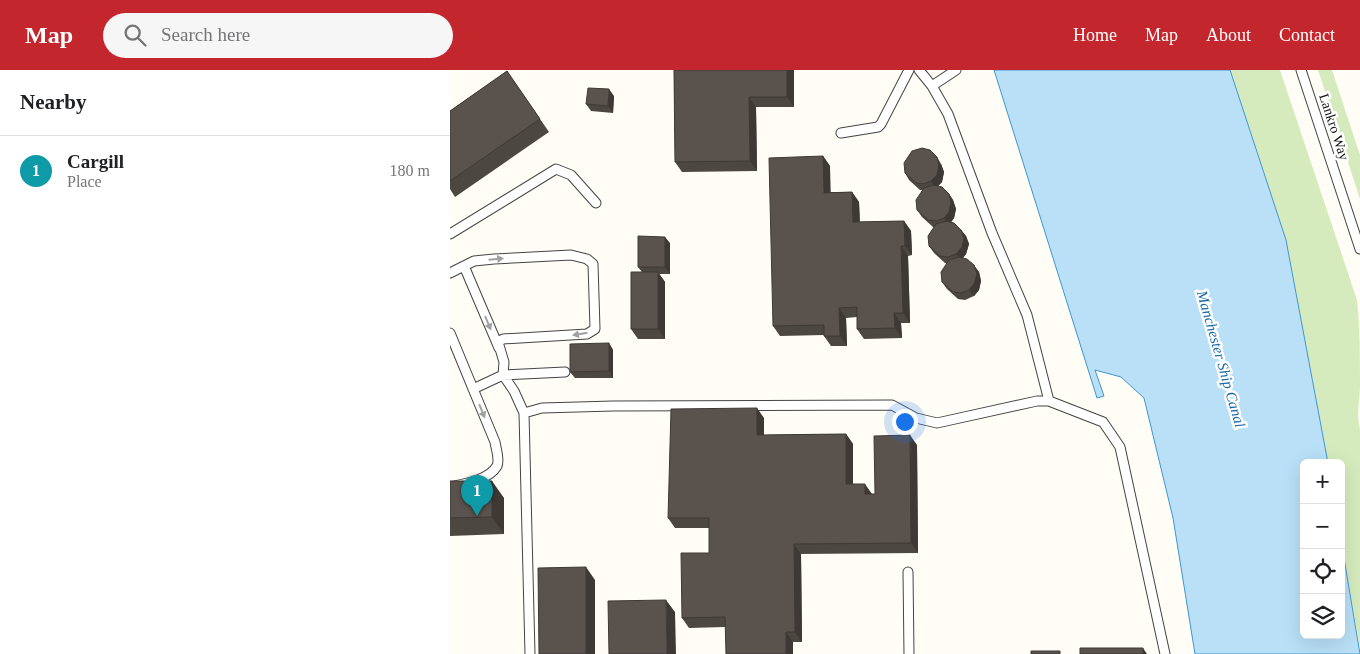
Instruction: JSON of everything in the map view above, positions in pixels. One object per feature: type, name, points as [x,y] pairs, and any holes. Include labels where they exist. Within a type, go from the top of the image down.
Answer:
[{"type":"lane","points":[[841,133],[878,127],[909,70]]},
{"type":"lane","points":[[919,70],[932,86],[948,114],[992,233],[1027,315],[1049,401]]},
{"type":"lane","points":[[932,86],[956,70]]},
{"type":"lane","name":"Lankro Way","points":[[1301,70],[1360,249]]},
{"type":"lane","points":[[450,234],[556,168],[571,175],[596,203]]},
{"type":"lane","points":[[450,272],[474,262],[494,259],[571,255],[587,259],[593,264],[595,329],[587,334],[503,338],[498,342],[499,348]]},
{"type":"lane","points":[[464,266],[499,348],[504,362],[503,375],[514,391],[524,413],[530,654]]},
{"type":"lane","points":[[450,333],[495,442],[497,465],[490,472],[470,483],[450,487]]},
{"type":"lane","points":[[473,389],[503,375],[565,372]]},
{"type":"lane","points":[[524,413],[542,408],[613,406],[892,405],[916,418],[937,423],[1037,401],[1049,401],[1103,422],[1120,446],[1165,654]]},
{"type":"lane","points":[[908,572],[909,654]]},
{"type":"green space","points":[[1230,70],[1280,70],[1357,300],[1360,364],[1358,412],[1360,429],[1360,647],[1345,563],[1345,459],[1327,459],[1286,240]]},
{"type":"green space","points":[[1318,70],[1332,70],[1360,155],[1360,199]]},
{"type":"water","name":"Manchester Ship Canal","points":[[994,70],[1230,70],[1286,240],[1327,459],[1300,459],[1300,639],[1345,639],[1345,564],[1360,654],[1195,654],[1173,518],[1144,398],[1121,377],[1095,370],[1104,396],[1097,398]]},
{"type":"building","points":[[674,70],[787,70],[787,97],[749,97],[750,161],[675,162]]},
{"type":"building","points":[[507,71],[540,119],[450,181],[450,111]]},
{"type":"building","points":[[588,88],[609,89],[608,106],[586,104]]},
{"type":"building","points":[[922,148],[930,150],[937,157],[939,165],[937,175],[931,181],[923,184],[916,183],[905,173],[904,163],[912,151]]},
{"type":"building","points":[[823,156],[824,193],[852,192],[853,222],[904,221],[905,246],[901,246],[903,313],[894,313],[895,328],[857,329],[857,307],[839,308],[840,336],[824,336],[824,325],[773,326],[769,158]]},
{"type":"building","points":[[934,185],[942,187],[949,194],[951,202],[949,212],[944,218],[936,221],[928,220],[917,210],[916,200],[924,188]]},
{"type":"building","points":[[946,221],[954,223],[961,230],[964,238],[962,247],[956,254],[948,257],[940,256],[929,246],[928,236],[936,224]]},
{"type":"building","points":[[638,236],[665,237],[665,267],[638,267]]},
{"type":"building","points":[[959,257],[967,259],[974,265],[977,274],[974,284],[969,290],[961,293],[953,292],[942,282],[941,272],[949,260]]},
{"type":"building","points":[[631,272],[658,272],[658,329],[631,329]]},
{"type":"building","points":[[609,343],[609,371],[570,372],[570,344]]},
{"type":"building","points":[[757,408],[757,435],[846,434],[846,484],[865,484],[865,494],[875,494],[874,436],[910,435],[911,543],[794,544],[795,632],[786,632],[786,654],[726,654],[725,617],[682,618],[681,553],[709,553],[709,518],[668,518],[671,409]]},
{"type":"building","points":[[450,481],[492,481],[492,517],[450,518]]},
{"type":"building","points":[[586,567],[586,654],[539,654],[538,568]]},
{"type":"building","points":[[666,600],[667,654],[609,654],[608,601]]},
{"type":"building","points":[[1080,648],[1143,648],[1143,654],[1080,654]]},
{"type":"building","points":[[1031,651],[1060,651],[1060,654],[1031,654]]},
{"type":"place","name":"Cargill","points":[[477,516]]}]
